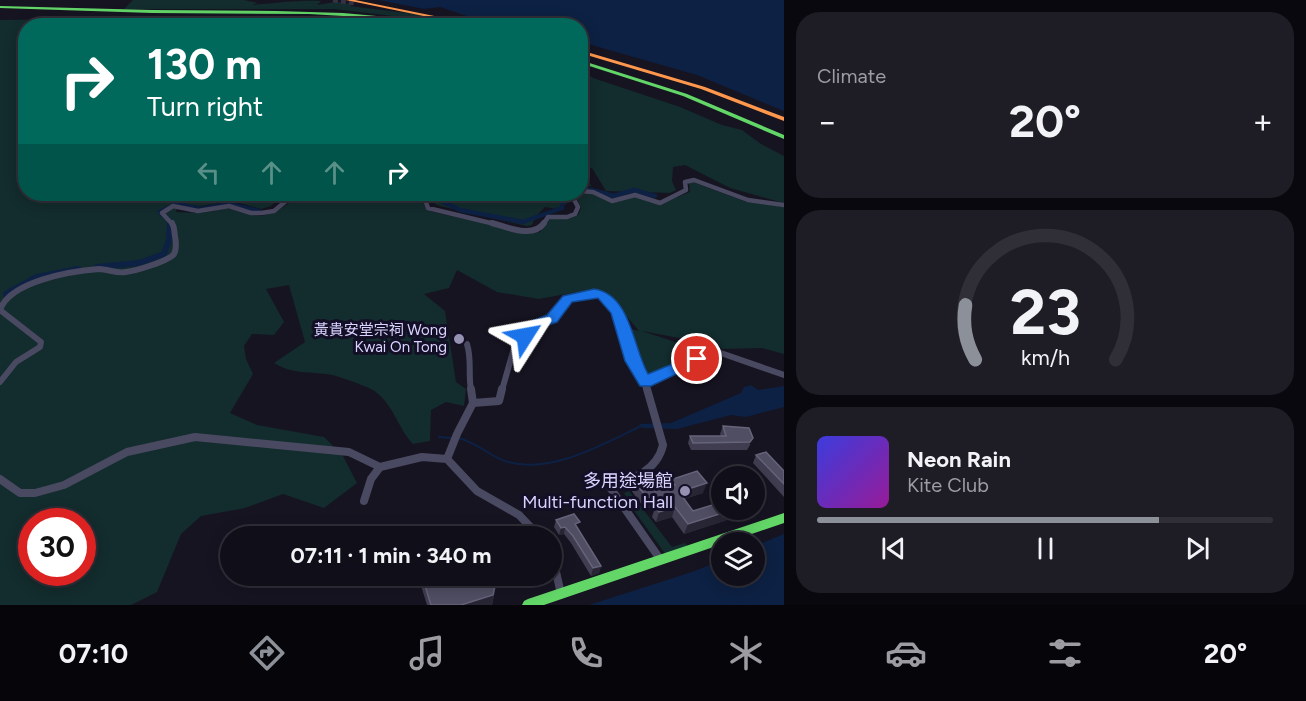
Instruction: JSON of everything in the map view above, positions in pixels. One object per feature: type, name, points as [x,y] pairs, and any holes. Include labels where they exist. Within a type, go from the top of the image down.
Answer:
[{"type":"main road","points":[[352,1],[440,18]]},
{"type":"main road","points":[[0,8],[157,15],[332,15],[357,18]]},
{"type":"main road","points":[[0,8],[158,12],[331,11],[399,18]]},
{"type":"main road","points":[[588,52],[694,85],[784,118]]},
{"type":"main road","points":[[588,60],[692,92],[784,132]]},
{"type":"main road","points":[[588,64],[685,94],[784,137]]},
{"type":"main road","points":[[528,605],[784,518]]},
{"type":"street","points":[[588,191],[609,201],[636,195],[660,203],[686,190],[685,182],[691,180],[734,193],[748,200],[784,205]]},
{"type":"street","points":[[0,382],[16,362],[40,347],[41,342],[0,310],[2,304],[14,294],[51,276],[101,269],[124,273],[168,259],[174,254],[176,246],[174,226],[162,213],[173,206],[200,211],[230,206],[251,213],[261,213],[274,211],[286,201]]},
{"type":"street","points":[[425,201],[428,208],[530,232],[540,229],[548,217],[567,217],[576,213],[578,207],[575,201]]},
{"type":"street","points":[[473,403],[499,401],[514,348],[537,324],[552,319],[568,299],[594,293],[602,294],[618,312],[633,361],[645,382],[663,445],[662,454],[648,470],[633,479],[609,486],[660,559]]},
{"type":"street","points":[[447,459],[473,403],[469,380],[471,357],[467,344]]},
{"type":"street","points":[[645,382],[715,351],[784,375]]},
{"type":"street","points":[[0,479],[20,493],[35,493],[64,485],[127,452],[195,437],[349,452],[380,467]]},
{"type":"street","points":[[364,501],[371,478],[380,467],[422,456],[447,459],[477,491],[519,514],[530,526]]},
{"type":"street","points":[[559,586],[561,594]]},
{"type":"green space","points":[[133,0],[244,0],[258,3],[252,5],[321,1],[317,5],[335,2],[434,18],[409,18],[334,9],[124,9]]},
{"type":"green space","points":[[313,17],[313,18],[258,18]]},
{"type":"green space","points":[[0,20],[18,20],[18,201],[232,201],[200,206],[178,204],[176,212],[199,213],[228,208],[261,216],[276,212],[295,201],[422,201],[426,209],[433,212],[530,233],[540,232],[550,218],[568,218],[578,215],[581,208],[578,201],[588,201],[588,193],[594,193],[612,202],[625,197],[641,197],[661,204],[690,192],[689,183],[693,182],[747,202],[784,207],[784,354],[762,348],[722,349],[711,337],[679,338],[642,331],[702,351],[649,374],[640,367],[631,329],[639,331],[610,297],[593,289],[539,299],[497,292],[457,270],[449,288],[424,294],[445,311],[456,382],[466,389],[464,406],[446,402],[431,410],[430,441],[413,444],[390,407],[371,389],[332,375],[295,371],[274,363],[305,342],[289,285],[266,289],[284,322],[274,335],[252,334],[244,346],[246,359],[253,374],[230,413],[257,425],[324,437],[343,456],[357,483],[324,508],[283,494],[245,508],[201,516],[181,534],[157,592],[131,605],[0,605]]},
{"type":"green space","points":[[588,75],[680,107],[722,125],[742,130],[761,144],[784,156],[784,203],[730,188],[685,165],[673,167],[672,181],[676,190],[670,193],[606,191],[592,168],[588,168]]},
{"type":"green space","points":[[232,201],[277,201],[261,209]]},
{"type":"green space","points":[[434,201],[566,201],[566,204],[557,209],[545,207],[535,217],[532,225],[527,226],[435,204]]},
{"type":"green space","points":[[629,491],[672,547],[685,543],[688,547],[666,555],[633,509],[624,493]]},
{"type":"water","points":[[378,0],[784,0],[784,111],[697,75],[588,44],[588,18],[473,18],[440,7],[424,9]]},
{"type":"water","points":[[751,385],[758,390],[784,386],[784,407],[746,417],[731,415],[677,429],[642,428],[639,424],[671,423],[741,393],[744,387]]},
{"type":"water","points":[[784,534],[784,605],[589,605],[711,564],[711,586],[765,586],[765,542]]},
{"type":"building","points":[[723,426],[749,428],[753,438],[750,442],[693,443],[690,436],[726,436]]},
{"type":"building","points":[[766,452],[784,471],[784,484],[756,455]]},
{"type":"building","points":[[697,471],[707,483],[679,492],[693,511],[711,505],[711,517],[688,524],[675,507],[659,512],[655,507],[661,505],[654,497],[648,499],[634,481],[639,479],[638,476],[646,477],[656,491],[675,485],[670,480]]},
{"type":"building","points":[[574,514],[580,522],[575,524],[601,566],[593,568],[573,536],[556,520]]},
{"type":"building","points":[[425,586],[495,586],[493,595],[461,605],[431,605]]},
{"type":"waterway","points":[[588,189],[614,196],[634,190],[655,196]]},
{"type":"waterway","points":[[441,201],[460,210],[523,222],[562,208],[562,201]]},
{"type":"waterway","points":[[170,223],[160,212],[176,204],[201,209],[229,204],[259,211]]},
{"type":"waterway","points":[[97,267],[139,263],[164,254],[169,240],[170,223]]},
{"type":"waterway","points":[[6,294],[37,277],[78,269]]},
{"type":"waterway","points":[[458,438],[508,462],[525,465],[542,464],[577,455],[641,426]]},
{"type":"waterway","points":[[439,437],[451,438]]},
{"type":"tunnel","points":[[333,0],[356,3]]},
{"type":"traffic: fast","points":[[0,7],[152,12],[276,12],[385,18]]},
{"type":"traffic: fast","points":[[588,64],[685,95],[784,137]]},
{"type":"traffic: fast","points":[[528,605],[784,518]]},
{"type":"traffic: slow","points":[[348,0],[441,18]]},
{"type":"traffic: slow","points":[[588,53],[703,88],[784,119]]},
{"type":"place","name":"黃貴安堂宗祠 Wong Kwai On Tong","points":[[459,339]]},
{"type":"place","name":"多用途場館 Multi-function Hall","points":[[685,491]]},
{"type":"route","points":[[525,336],[537,324],[552,319],[568,299],[594,293],[602,294],[618,312],[633,361],[645,382],[697,359]]}]
